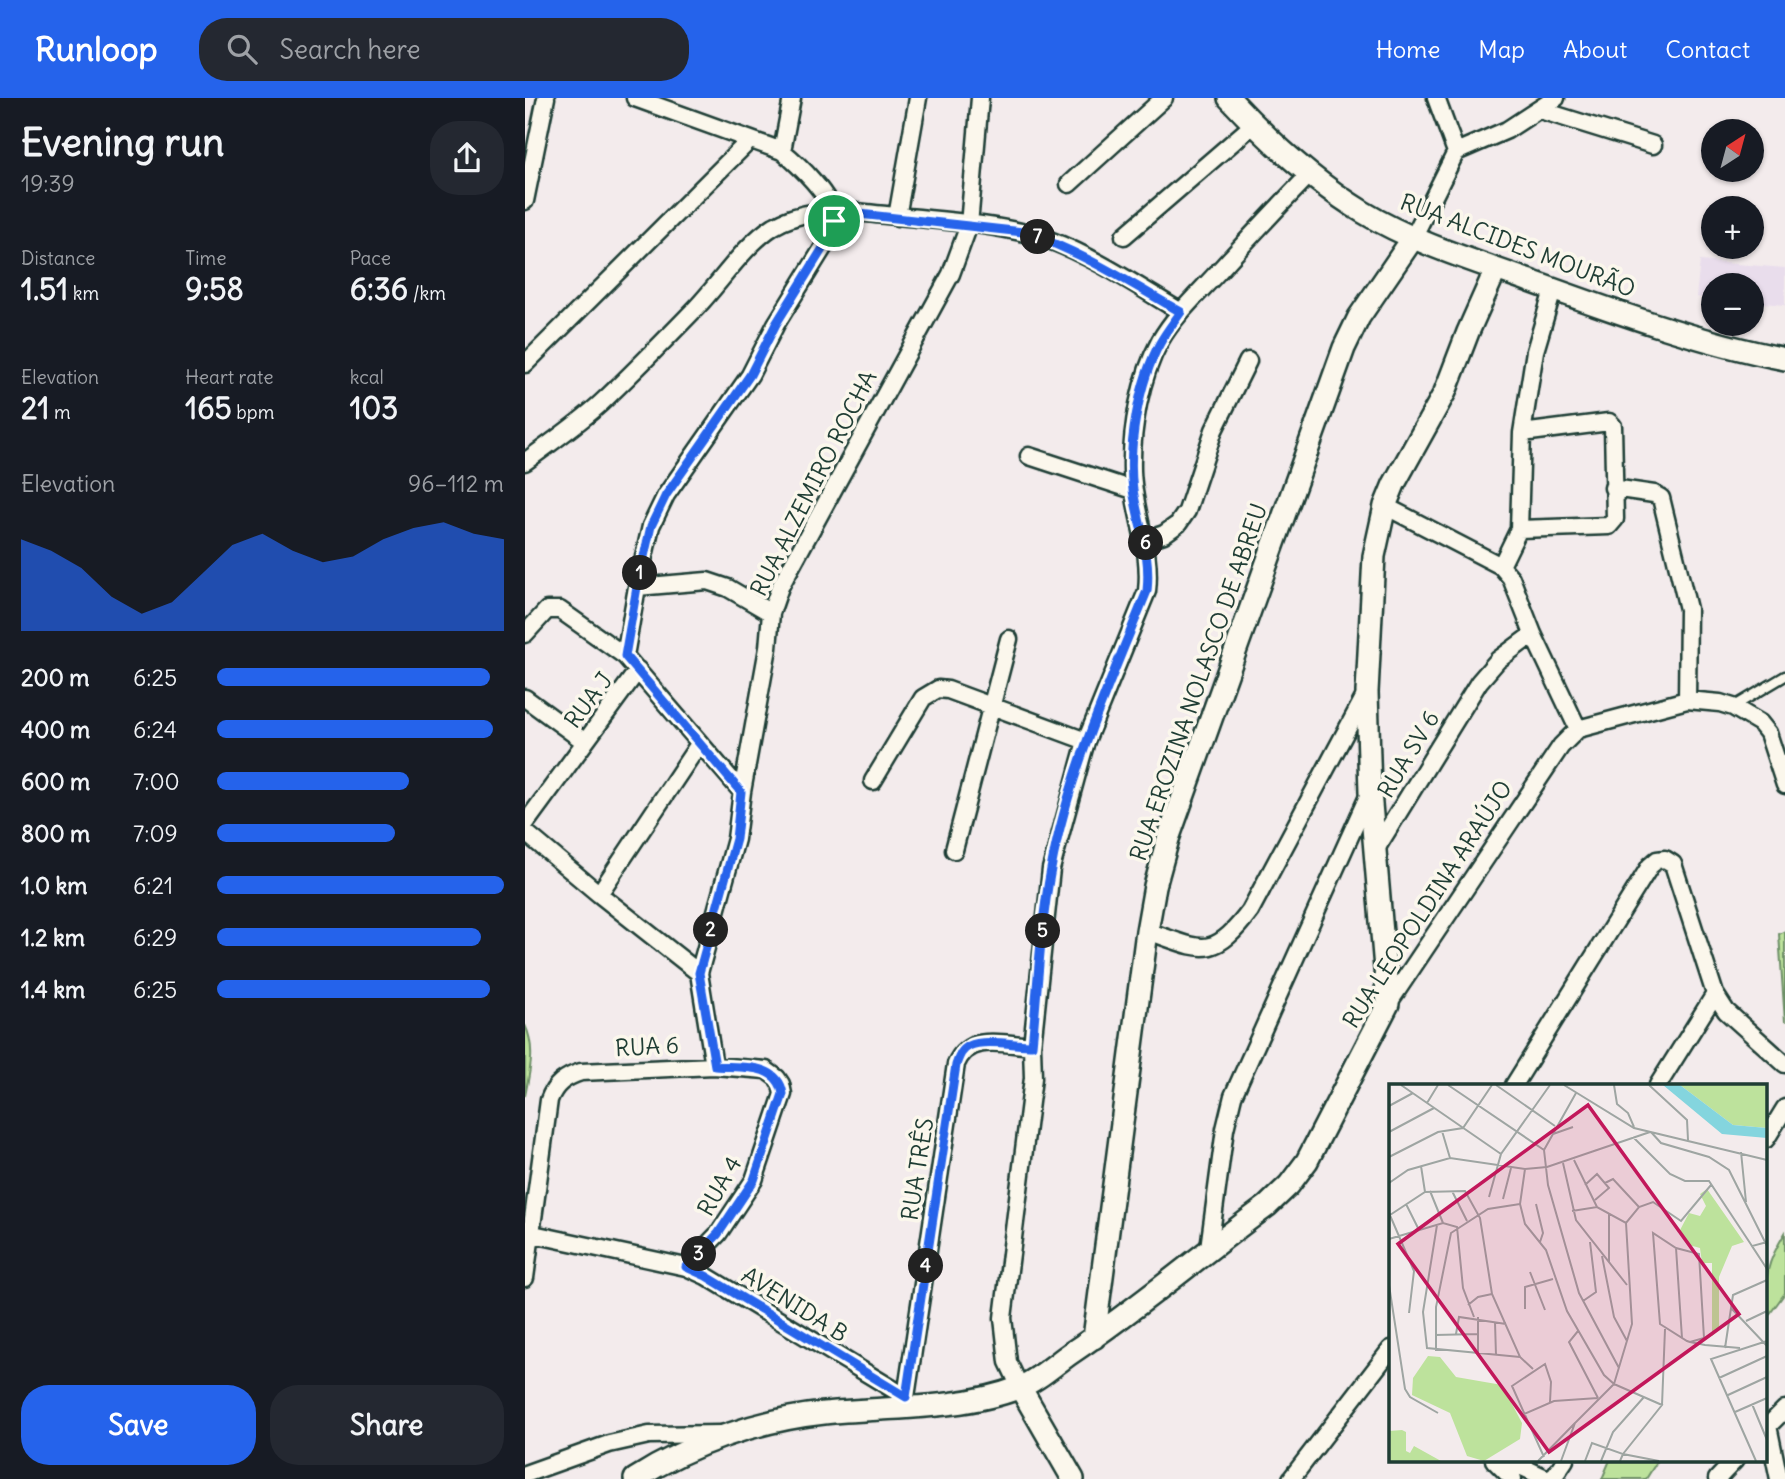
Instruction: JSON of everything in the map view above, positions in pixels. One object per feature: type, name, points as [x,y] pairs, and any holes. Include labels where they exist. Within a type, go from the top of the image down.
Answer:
[{"type":"street","points":[[525,201],[546,98]]},
{"type":"street","points":[[625,656],[651,526],[666,495],[750,375],[776,324],[831,235],[834,221],[832,211],[801,167],[782,151],[661,102],[635,98]]},
{"type":"street","points":[[782,151],[792,98]]},
{"type":"street","points":[[897,217],[918,98]]},
{"type":"street","name":"RUA ALZEMIRO ROCHA","points":[[715,1066],[699,973],[736,839],[741,792],[768,648],[771,613],[780,587],[951,274],[969,225],[980,98]]},
{"type":"street","points":[[1069,184],[1164,98]]},
{"type":"street","name":"RUA ALCIDES MOURÃO","points":[[1229,98],[1309,175],[1363,212],[1413,237],[1553,290],[1696,336],[1785,359]]},
{"type":"street","points":[[1436,98],[1456,152]]},
{"type":"street","points":[[1413,237],[1456,152],[1507,130],[1556,98]]},
{"type":"street","points":[[1539,110],[1653,145]]},
{"type":"street","points":[[1124,236],[1254,124]]},
{"type":"street","points":[[525,364],[750,140]]},
{"type":"street","points":[[1073,1479],[1020,1387],[1009,1362],[1003,1318],[1033,1078],[1032,1045],[1051,869],[1086,741],[1147,591],[1149,572],[1146,540],[1133,490],[1132,451],[1137,413],[1148,370],[1160,342],[1181,312],[1309,175]]},
{"type":"street","points":[[525,462],[600,404],[709,295],[758,238],[791,218],[832,211],[1023,232],[1051,241],[1095,263],[1181,312]]},
{"type":"street","name":"RUA EROZINA NOLASCO DE ABREU","points":[[1094,1338],[1147,931],[1155,886],[1168,839],[1345,348],[1359,317],[1413,237]]},
{"type":"street","points":[[1388,1004],[1370,792],[1367,692],[1374,556],[1385,506],[1445,392],[1496,269]]},
{"type":"street","points":[[1501,566],[1519,529],[1522,433],[1535,351],[1553,290]]},
{"type":"street","points":[[1146,540],[1164,534],[1178,524],[1187,511],[1214,430],[1248,361]]},
{"type":"street","points":[[1519,529],[1609,526],[1615,519],[1613,426],[1609,422],[1605,420],[1522,433]]},
{"type":"street","points":[[1029,456],[1133,490]]},
{"type":"street","points":[[1613,488],[1654,494],[1661,498],[1688,610],[1687,699]]},
{"type":"street","points":[[1385,506],[1501,566],[1511,578],[1533,634],[1578,729],[1687,699],[1720,703],[1734,707],[1760,723],[1768,733],[1785,785]]},
{"type":"street","points":[[637,587],[707,581],[728,588],[771,613]]},
{"type":"street","points":[[525,634],[547,610],[560,610],[625,656],[741,792]]},
{"type":"street","name":"RUA SV 6","points":[[1376,849],[1479,682],[1498,660],[1533,634]]},
{"type":"street","points":[[954,850],[1009,639]]},
{"type":"street","name":"RUA J","points":[[525,824],[639,670]]},
{"type":"street","points":[[873,781],[923,698],[938,689],[948,690],[1086,741]]},
{"type":"street","points":[[1147,931],[1196,947],[1215,946],[1233,934],[1250,911],[1367,692]]},
{"type":"street","points":[[525,698],[585,742]]},
{"type":"street","name":"RUA LEOPOLDINA ARAÚJO","points":[[635,1479],[654,1467],[731,1434],[789,1417],[993,1394],[1020,1387],[1094,1338],[1267,1206],[1289,1185],[1307,1161],[1388,1004],[1561,746],[1578,729]]},
{"type":"street","points":[[599,894],[699,744]]},
{"type":"street","points":[[1209,1248],[1224,1129],[1233,1096],[1370,792]]},
{"type":"street","points":[[525,832],[699,973]]},
{"type":"street","points":[[1515,1084],[1650,866],[1657,860],[1665,859],[1673,864],[1715,994],[1726,1011],[1785,1064]]},
{"type":"street","points":[[1659,1084],[1715,994]]},
{"type":"street","name":"RUA TRÊS","points":[[906,1402],[956,1065],[961,1052],[981,1043],[1032,1045]]},
{"type":"street","name":"RUA 6","points":[[533,1234],[549,1100],[552,1090],[561,1081],[581,1072],[715,1066],[766,1070],[777,1078]]},
{"type":"street","name":"RUA 4","points":[[686,1267],[718,1234],[754,1180],[783,1094],[782,1084],[777,1078]]},
{"type":"street","points":[[1767,1137],[1785,1108]]},
{"type":"street","points":[[525,1278],[533,1234]]},
{"type":"street","name":"AVENIDA B","points":[[533,1234],[686,1267],[706,1276],[906,1402]]},
{"type":"street","points":[[1291,1479],[1389,1352]]},
{"type":"street","points":[[1779,1479],[1767,1427],[1785,1409]]},
{"type":"street","points":[[525,1474],[609,1444],[649,1435],[731,1434]]},
{"type":"street","points":[[1496,1462],[1513,1479]]},
{"type":"street","points":[[1511,1462],[1548,1479],[1555,1475],[1564,1462]]},
{"type":"street","points":[[1717,1479],[1733,1462]]},
{"type":"lane","points":[[1734,707],[1785,676]]},
{"type":"shaded area","points":[[1700,261],[1785,268],[1785,305],[1764,303],[1764,273],[1701,273],[1701,298],[1696,297]]},
{"type":"green space","points":[[1785,931],[1785,1022],[1779,934]]},
{"type":"green space","points":[[525,1025],[531,1051],[525,1096]]},
{"type":"green space","points":[[1785,1233],[1785,1293],[1767,1318],[1767,1274]]},
{"type":"green space","points":[[1609,1462],[1657,1462],[1646,1479],[1602,1479]]},
{"type":"route","points":[[832,211],[857,212],[1023,232],[1051,241],[1095,263],[1181,312],[1160,342],[1148,370],[1137,413],[1132,451],[1133,490],[1146,540],[1149,572],[1147,591],[1086,741],[1067,805],[1051,869],[1032,1045],[981,1043],[961,1052],[956,1065],[906,1397],[706,1276],[686,1267],[718,1234],[754,1180],[783,1094],[782,1084],[766,1070],[715,1066],[699,973],[736,839],[741,792],[625,656],[651,526],[666,495],[750,375],[776,324],[831,235],[834,221],[832,211]]}]
